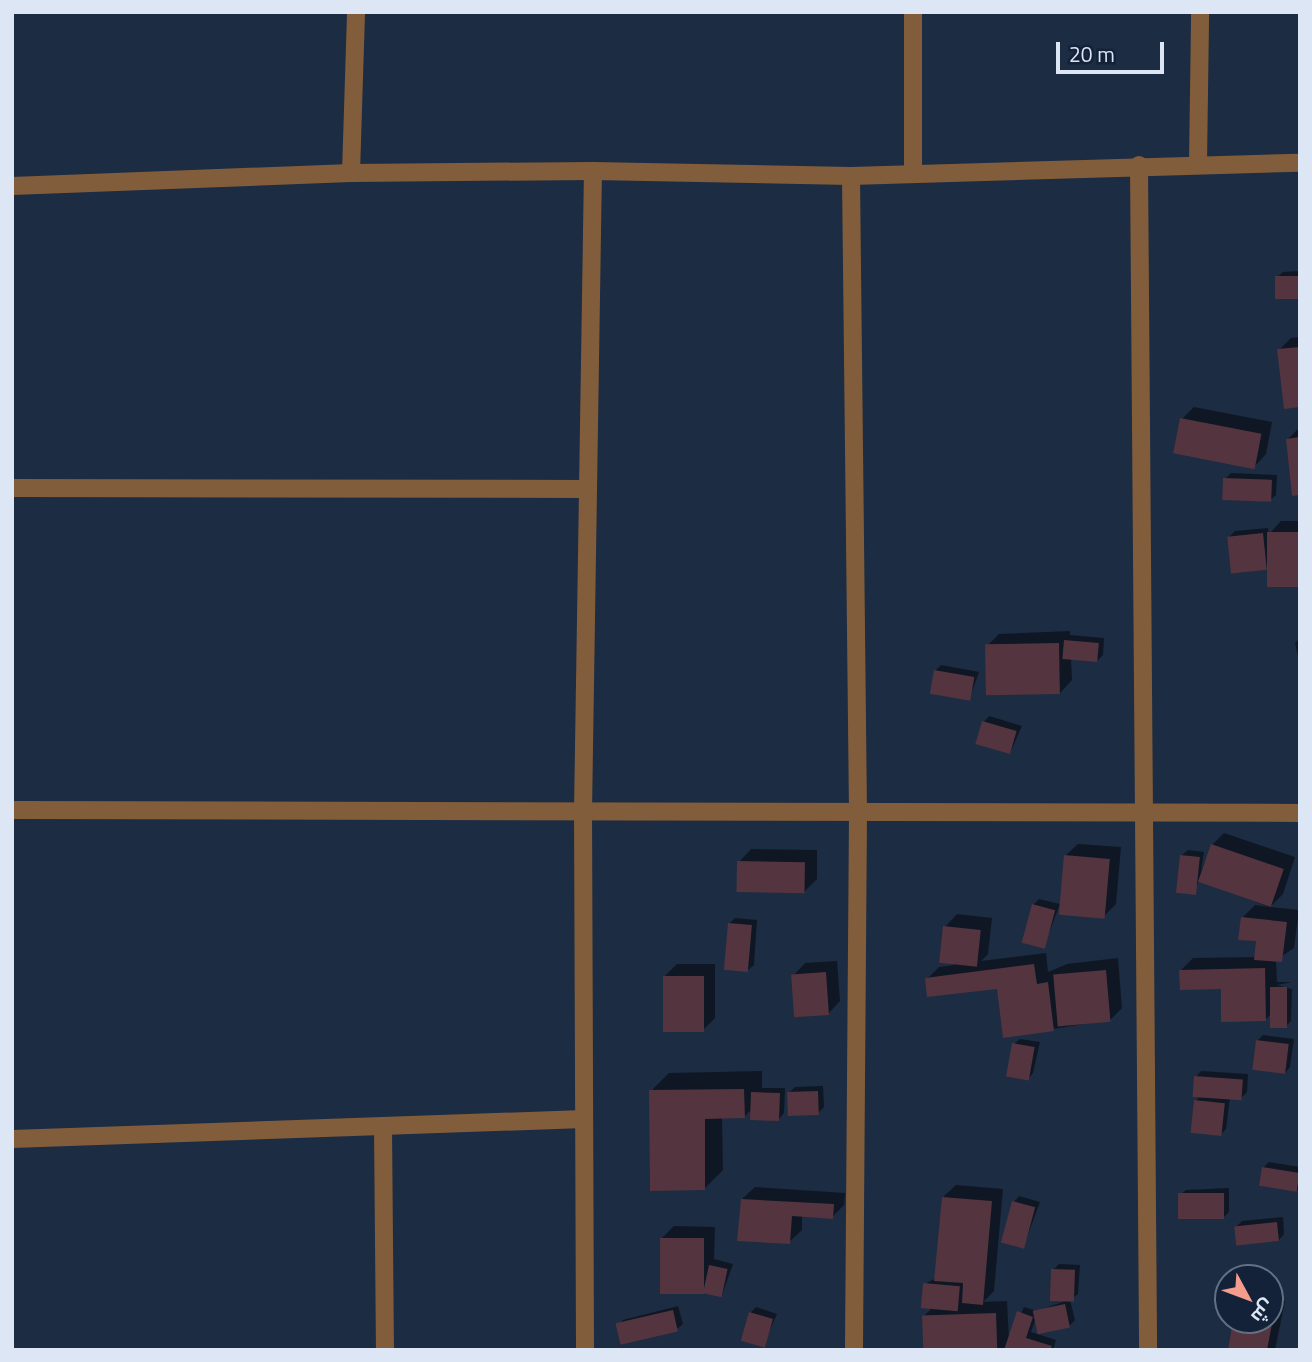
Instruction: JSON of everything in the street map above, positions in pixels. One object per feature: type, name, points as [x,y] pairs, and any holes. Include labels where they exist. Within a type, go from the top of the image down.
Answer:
[{"type":"street","points":[[351,173],[356,12]]},
{"type":"street","points":[[913,12],[913,173]]},
{"type":"street","points":[[1198,164],[1200,12]]},
{"type":"street","points":[[12,186],[351,173],[593,171],[851,176],[1139,165],[1300,163]]},
{"type":"street","points":[[1139,165],[1148,1350]]},
{"type":"street","points":[[585,1350],[583,812],[593,171]]},
{"type":"street","points":[[851,176],[858,814],[854,1350]]},
{"type":"street","points":[[12,488],[587,489]]},
{"type":"street","points":[[12,810],[1143,816],[1300,813]]},
{"type":"street","points":[[12,1139],[584,1119]]},
{"type":"street","points":[[383,1126],[385,1350]]},
{"type":"building","points":[[1275,276],[1300,276],[1300,299],[1275,299]]},
{"type":"building","points":[[1300,347],[1300,407],[1284,409],[1277,349]]},
{"type":"building","points":[[1180,418],[1261,434],[1255,469],[1173,453]]},
{"type":"building","points":[[1300,437],[1300,495],[1292,496],[1286,439]]},
{"type":"building","points":[[1223,478],[1272,480],[1271,502],[1222,500]]},
{"type":"building","points":[[1267,532],[1300,532],[1300,587],[1267,587]]},
{"type":"building","points":[[1263,533],[1267,570],[1231,574],[1227,537]]},
{"type":"building","points":[[1064,640],[1099,643],[1097,662],[1062,659]]},
{"type":"building","points":[[1059,643],[1060,694],[986,695],[985,644]]},
{"type":"building","points":[[934,670],[974,677],[970,701],[930,694]]},
{"type":"building","points":[[982,721],[1017,731],[1010,754],[975,744]]},
{"type":"building","points":[[1211,844],[1284,869],[1271,907],[1198,882]]},
{"type":"building","points":[[1064,855],[1110,859],[1105,919],[1059,915]]},
{"type":"building","points":[[1180,855],[1200,857],[1196,895],[1176,893]]},
{"type":"building","points":[[737,861],[805,862],[804,893],[736,892]]},
{"type":"building","points":[[1032,904],[1055,910],[1045,949],[1022,943]]},
{"type":"building","points":[[1241,917],[1287,922],[1282,962],[1254,960],[1256,941],[1238,940]]},
{"type":"building","points":[[728,923],[752,925],[748,972],[724,970]]},
{"type":"building","points":[[943,926],[981,930],[977,967],[939,963]]},
{"type":"building","points":[[1034,964],[1037,984],[1048,982],[1054,1031],[1003,1038],[997,989],[927,997],[925,978]]},
{"type":"building","points":[[1265,968],[1266,1021],[1221,1022],[1221,989],[1180,990],[1179,970]]},
{"type":"building","points":[[1106,970],[1111,1022],[1058,1026],[1053,975]]},
{"type":"building","points":[[826,972],[829,1015],[794,1017],[791,974]]},
{"type":"building","points":[[663,976],[704,976],[704,1032],[663,1032]]},
{"type":"building","points":[[1270,987],[1287,987],[1287,1028],[1270,1028]]},
{"type":"building","points":[[1256,1040],[1289,1044],[1285,1074],[1252,1070]]},
{"type":"building","points":[[1012,1043],[1035,1047],[1029,1080],[1006,1076]]},
{"type":"building","points":[[1194,1076],[1243,1079],[1241,1100],[1193,1097]]},
{"type":"building","points":[[744,1089],[745,1118],[705,1119],[705,1190],[650,1191],[649,1090]]},
{"type":"building","points":[[818,1091],[819,1115],[788,1116],[787,1092]]},
{"type":"building","points":[[751,1092],[780,1093],[779,1121],[750,1120]]},
{"type":"building","points":[[1194,1100],[1225,1103],[1221,1136],[1191,1133]]},
{"type":"building","points":[[1262,1167],[1300,1173],[1297,1192],[1259,1186]]},
{"type":"building","points":[[1178,1193],[1224,1193],[1224,1219],[1178,1219]]},
{"type":"building","points":[[942,1197],[992,1201],[983,1305],[962,1303],[963,1283],[934,1281]]},
{"type":"building","points":[[741,1199],[834,1204],[833,1219],[792,1216],[790,1244],[737,1241]]},
{"type":"building","points":[[1012,1201],[1035,1207],[1024,1249],[1001,1243]]},
{"type":"building","points":[[1277,1222],[1279,1241],[1236,1245],[1234,1226]]},
{"type":"building","points":[[660,1238],[704,1238],[704,1294],[660,1294]]},
{"type":"building","points":[[709,1265],[728,1269],[722,1297],[703,1293]]},
{"type":"building","points":[[1051,1269],[1075,1270],[1074,1302],[1050,1301]]},
{"type":"building","points":[[923,1283],[960,1286],[958,1311],[921,1308]]},
{"type":"building","points":[[1065,1304],[1070,1327],[1038,1334],[1033,1311]]},
{"type":"building","points":[[673,1310],[678,1331],[620,1345],[616,1323]]},
{"type":"building","points":[[1017,1311],[1033,1317],[1026,1338],[1052,1346],[1050,1350],[1004,1350]]},
{"type":"building","points":[[749,1312],[773,1319],[765,1348],[741,1341]]},
{"type":"building","points":[[996,1313],[997,1350],[923,1350],[922,1316]]},
{"type":"building","points":[[1231,1334],[1270,1334],[1267,1350],[1228,1350]]}]
